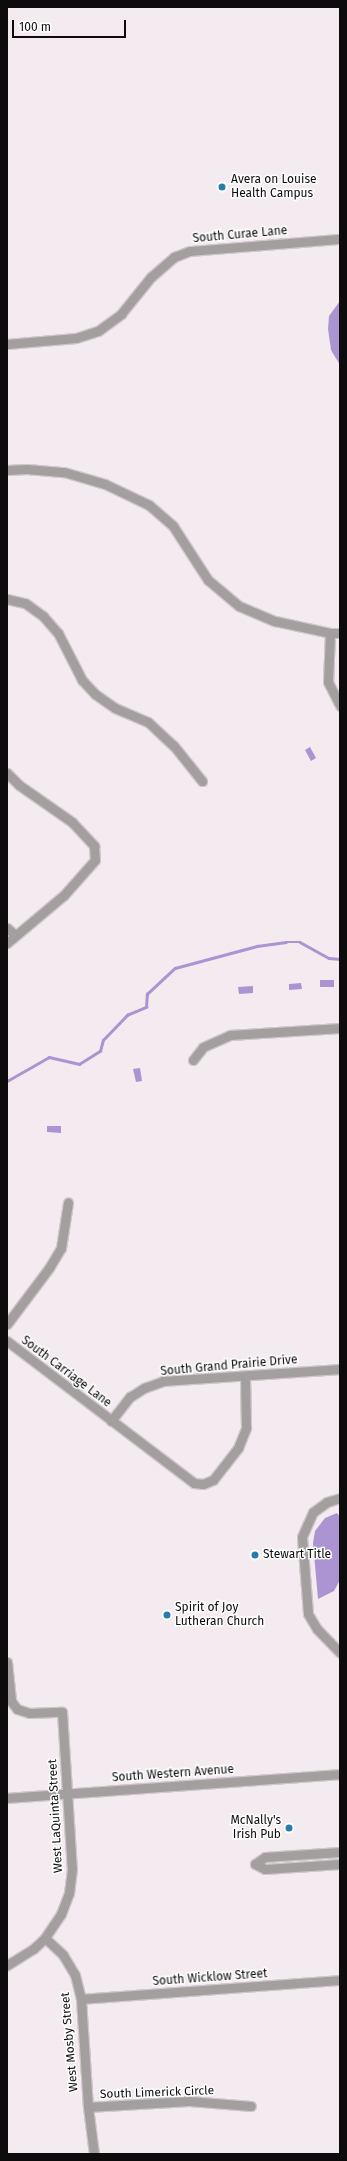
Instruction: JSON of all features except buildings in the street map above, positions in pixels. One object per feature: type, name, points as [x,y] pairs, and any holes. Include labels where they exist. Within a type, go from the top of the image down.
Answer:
[{"type":"street","name":"South Curae Lane","points":[[7,344],[76,338],[98,331],[121,314],[150,277],[174,257],[190,250],[340,239]]},
{"type":"street","points":[[7,470],[27,469],[64,472],[105,484],[149,505],[173,526],[208,580],[239,606],[274,621],[330,633],[340,633]]},
{"type":"street","points":[[7,599],[25,603],[42,616],[58,633],[82,680],[95,694],[115,708],[148,722],[174,746],[202,781]]},
{"type":"street","points":[[330,633],[328,682],[340,706]]},
{"type":"street","points":[[7,773],[19,785],[72,822],[94,846],[95,860],[86,872],[64,895],[15,934],[7,943]]},
{"type":"street","points":[[7,928],[15,934]]},
{"type":"street","points":[[193,1060],[203,1047],[230,1035],[340,1028]]},
{"type":"street","points":[[7,1324],[49,1268],[61,1248],[68,1203]]},
{"type":"street","name":"South Carriage Lane","points":[[7,1342],[194,1483],[203,1484],[213,1480],[238,1448],[246,1428],[245,1376]]},
{"type":"street","name":"South Grand Prairie Drive","points":[[111,1421],[130,1398],[144,1388],[163,1382],[340,1369]]},
{"type":"street","points":[[340,1498],[327,1502],[313,1512],[302,1537],[308,1614],[317,1629],[340,1653]]},
{"type":"street","name":"West LaQuinta Street","points":[[7,1662],[11,1701],[17,1709],[29,1713],[62,1712],[72,1870],[69,1893],[62,1914],[45,1938],[33,1949],[7,1965]]},
{"type":"street","name":"South Western Avenue","points":[[7,1798],[340,1774]]},
{"type":"street","points":[[340,1852],[265,1857],[255,1864],[265,1869],[340,1864]]},
{"type":"street","name":"West Mosby Street","points":[[45,1938],[63,1955],[75,1975],[81,1999],[88,2107],[94,2154]]},
{"type":"street","name":"South Wicklow Street","points":[[81,1999],[340,1980]]},
{"type":"street","name":"South Limerick Circle","points":[[88,2107],[189,2101],[251,2106]]},
{"type":"shaded area","points":[[340,301],[340,365],[331,350],[328,329],[329,316]]},
{"type":"shaded area","points":[[310,747],[316,758],[311,761],[305,750]]},
{"type":"shaded area","points":[[320,980],[334,980],[334,987],[320,987]]},
{"type":"shaded area","points":[[301,983],[302,989],[289,990],[289,984]]},
{"type":"shaded area","points":[[253,986],[253,993],[239,994],[238,987]]},
{"type":"shaded area","points":[[140,1068],[142,1081],[136,1082],[133,1069]]},
{"type":"shaded area","points":[[47,1126],[61,1126],[61,1133],[47,1132]]},
{"type":"shaded area","points":[[337,1513],[340,1517],[340,1580],[334,1591],[318,1599],[313,1543],[315,1531],[325,1518]]},
{"type":"waterway","points":[[7,1081],[49,1057],[79,1064],[100,1051],[103,1040],[127,1015],[146,1007],[147,994],[175,968],[257,946],[286,942],[300,942],[329,958],[340,959]]},
{"type":"place","name":"Avera on Louise Health Campus","points":[[222,187]]},
{"type":"place","name":"Stewart Title","points":[[255,1555]]},
{"type":"place","name":"Spirit of Joy Lutheran Church","points":[[167,1615]]},
{"type":"place","name":"McNally's Irish Pub","points":[[289,1828]]}]
